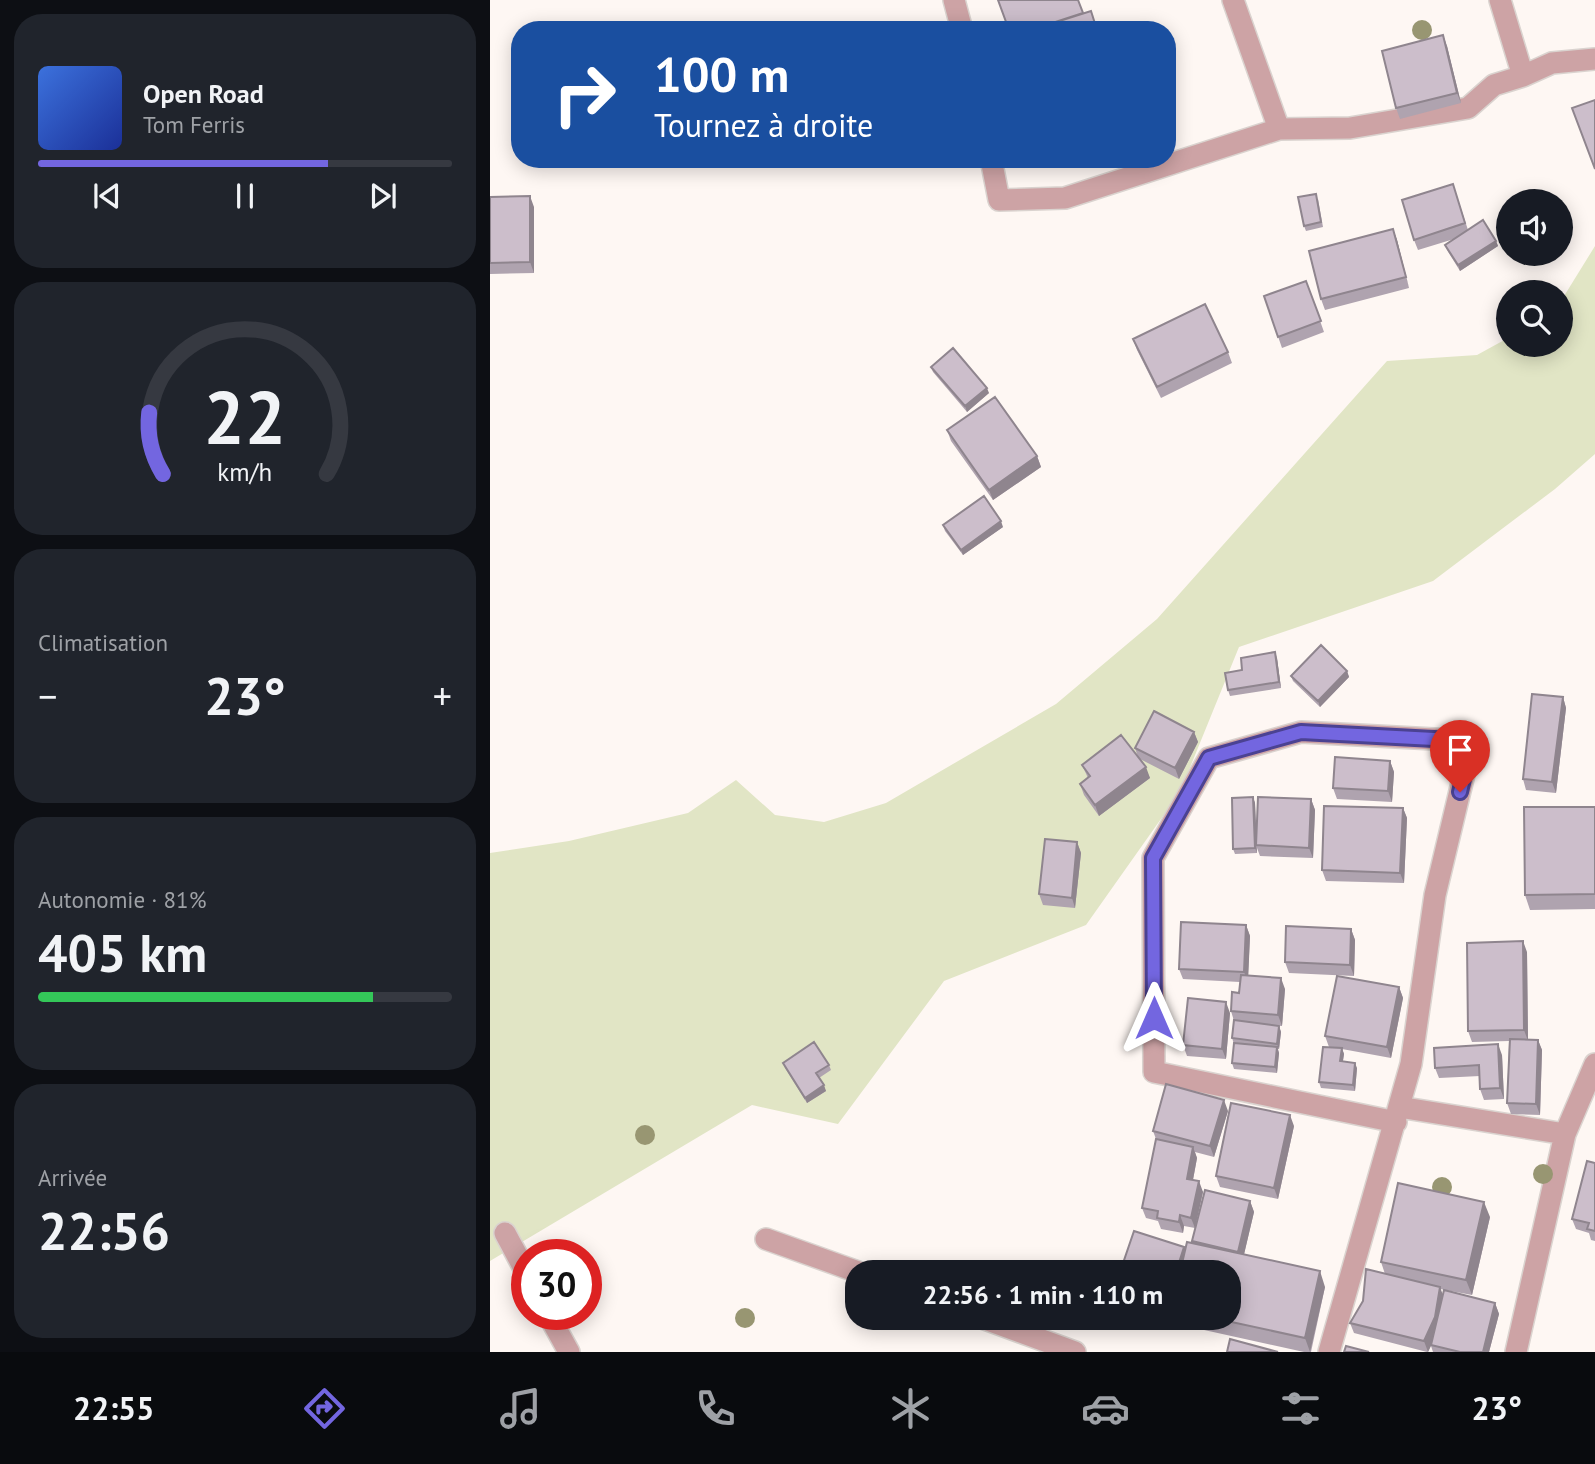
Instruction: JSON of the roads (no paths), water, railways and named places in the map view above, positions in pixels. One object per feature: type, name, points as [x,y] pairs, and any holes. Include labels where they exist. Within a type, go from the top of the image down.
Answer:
[{"type":"street","points":[[954,0],[960,21]]},
{"type":"street","points":[[1233,0],[1279,129]]},
{"type":"street","points":[[1500,0],[1523,76]]},
{"type":"street","points":[[1176,162],[1279,129],[1350,128],[1468,108],[1494,85],[1552,63],[1595,60]]},
{"type":"street","points":[[993,168],[999,200],[1065,198],[1158,168]]},
{"type":"street","points":[[1329,1352],[1397,1115],[1411,1064],[1435,895],[1472,741],[1301,732],[1209,758],[1153,858],[1154,1072],[1397,1115],[1565,1134]]},
{"type":"street","points":[[1516,1352],[1565,1134],[1595,1064]]},
{"type":"street","points":[[505,1233],[511,1244]]},
{"type":"street","points":[[766,1239],[845,1267]]},
{"type":"street","points":[[557,1330],[569,1352]]},
{"type":"street","points":[[1015,1330],[1075,1352]]}]
